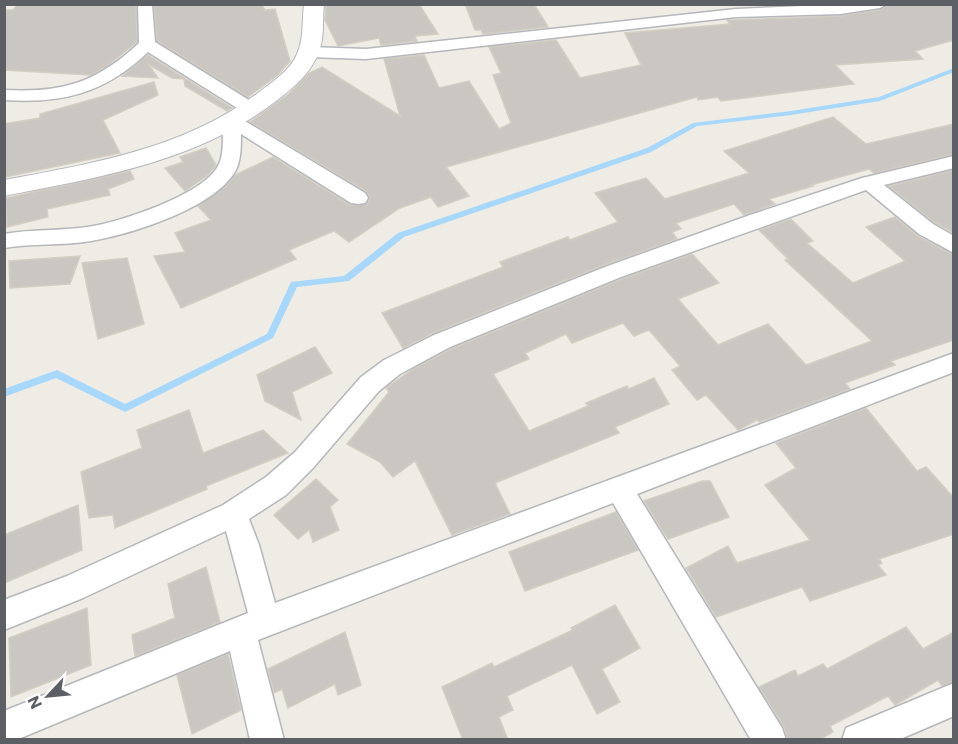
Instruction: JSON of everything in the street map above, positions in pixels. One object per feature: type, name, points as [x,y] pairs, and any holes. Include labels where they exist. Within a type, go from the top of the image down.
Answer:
[{"type":"street","points":[[4,95],[32,98],[62,96],[93,84],[135,57],[147,44],[145,4]]},
{"type":"street","points":[[4,188],[158,156],[201,138],[242,115],[300,68],[309,52],[314,4]]},
{"type":"street","points":[[309,52],[366,54],[673,19],[736,13],[849,9],[880,4]]},
{"type":"street","points":[[147,44],[358,198]]},
{"type":"street","points":[[4,241],[37,235],[90,234],[111,229],[190,199],[226,172],[242,115]]},
{"type":"street","points":[[4,615],[73,588],[233,514],[276,486],[297,467],[370,384],[392,367],[442,341],[613,272],[869,182],[954,162]]},
{"type":"street","points":[[869,182],[926,230],[954,246]]},
{"type":"street","points":[[4,728],[253,627],[954,362]]},
{"type":"street","points":[[619,488],[770,740]]},
{"type":"street","points":[[233,514],[245,545],[267,740]]},
{"type":"street","points":[[858,740],[954,699]]},
{"type":"building","points":[[18,4],[136,4],[137,42],[107,66],[91,75],[4,70],[4,10],[13,10]]},
{"type":"building","points":[[154,4],[261,4],[265,10],[275,9],[290,61],[279,74],[248,97],[157,41]]},
{"type":"building","points":[[326,4],[419,4],[438,34],[415,36],[417,41],[381,45],[379,38],[338,46],[325,20]]},
{"type":"building","points":[[465,4],[534,4],[548,27],[483,34],[481,30],[475,30]]},
{"type":"building","points":[[889,4],[954,4],[954,40],[915,51],[923,59],[835,65],[854,84],[721,101],[718,97],[698,100],[697,97],[446,167],[469,196],[438,207],[431,197],[400,208],[349,242],[334,231],[289,250],[296,259],[181,308],[154,256],[185,252],[175,233],[211,220],[198,206],[227,185],[235,175],[273,157],[350,205],[367,204],[370,197],[366,191],[250,122],[290,93],[309,73],[322,67],[400,116],[384,59],[424,55],[439,88],[469,81],[499,129],[511,123],[493,75],[501,73],[489,47],[556,40],[580,78],[641,65],[625,33],[730,24],[727,20],[840,16],[880,10]]},
{"type":"building","points":[[148,55],[232,108],[227,111],[185,86],[184,79],[172,78],[148,64],[158,78],[122,76]]},
{"type":"building","points":[[154,82],[158,95],[103,120],[120,153],[5,177],[4,124],[40,118],[40,114]]},
{"type":"building","points":[[833,117],[866,144],[954,124],[954,154],[874,173],[869,169],[811,185],[813,186],[769,199],[775,204],[744,215],[734,204],[676,223],[681,229],[672,232],[677,239],[604,265],[433,333],[403,348],[382,313],[503,267],[500,262],[568,237],[570,240],[618,222],[595,193],[646,178],[665,199],[749,173],[724,151]]},
{"type":"building","points":[[206,148],[216,165],[208,175],[185,191],[165,168],[183,162],[180,157]]},
{"type":"building","points":[[954,170],[954,233],[934,222],[889,186]]},
{"type":"building","points":[[130,171],[134,179],[108,189],[110,195],[47,209],[48,217],[7,227],[6,198]]},
{"type":"building","points":[[895,217],[918,236],[954,255],[954,340],[891,361],[895,365],[845,383],[850,389],[759,422],[757,420],[738,430],[706,395],[697,400],[672,370],[680,366],[649,330],[634,336],[623,323],[572,343],[566,334],[525,353],[529,359],[493,374],[529,431],[588,406],[586,403],[627,386],[629,389],[654,378],[669,404],[615,427],[619,433],[495,483],[510,514],[452,535],[415,461],[393,477],[380,462],[347,444],[389,392],[386,388],[415,368],[451,349],[622,279],[692,254],[719,283],[678,299],[718,345],[768,324],[806,365],[872,341],[785,260],[788,259],[759,230],[791,219],[813,241],[807,243],[853,283],[905,261],[866,227]]},
{"type":"building","points":[[80,256],[70,284],[10,288],[9,261]]},
{"type":"building","points":[[127,258],[144,324],[98,339],[82,263]]},
{"type":"building","points":[[315,347],[332,373],[292,392],[301,420],[265,401],[257,375]]},
{"type":"building","points":[[866,408],[917,471],[926,467],[954,498],[954,534],[879,559],[882,563],[878,565],[886,575],[810,601],[802,587],[716,617],[686,568],[728,546],[737,563],[810,540],[765,485],[796,468],[776,443]]},
{"type":"building","points":[[189,410],[203,453],[263,430],[288,453],[206,486],[207,489],[115,528],[113,515],[89,518],[81,472],[142,448],[137,430]]},
{"type":"building","points":[[316,479],[338,500],[330,507],[339,530],[313,542],[309,530],[298,539],[274,515]]},
{"type":"building","points":[[702,481],[710,481],[729,517],[668,539],[644,501]]},
{"type":"building","points":[[78,505],[82,550],[4,583],[4,535]]},
{"type":"building","points":[[616,512],[638,550],[525,591],[509,552]]},
{"type":"building","points":[[206,567],[220,622],[135,656],[132,635],[175,618],[168,584]]},
{"type":"building","points":[[615,605],[640,648],[602,669],[620,702],[597,714],[572,665],[507,696],[513,710],[499,717],[508,740],[463,740],[442,687],[492,663],[494,667],[573,630],[571,628]]},
{"type":"building","points":[[87,608],[91,665],[11,697],[9,638]]},
{"type":"building","points":[[906,627],[923,649],[954,632],[954,681],[942,686],[938,680],[895,705],[888,696],[830,726],[833,732],[819,740],[788,740],[784,727],[759,687],[795,670],[798,676],[823,664],[827,669]]},
{"type":"building","points":[[345,632],[361,685],[338,695],[335,684],[288,708],[282,689],[274,693],[268,669]]},
{"type":"building","points":[[228,654],[241,710],[192,734],[177,675]]},
{"type":"waterway","points":[[4,393],[57,374],[125,408],[270,336],[294,284],[346,279],[401,235],[649,150],[695,124],[791,113],[880,99],[954,70]]}]
